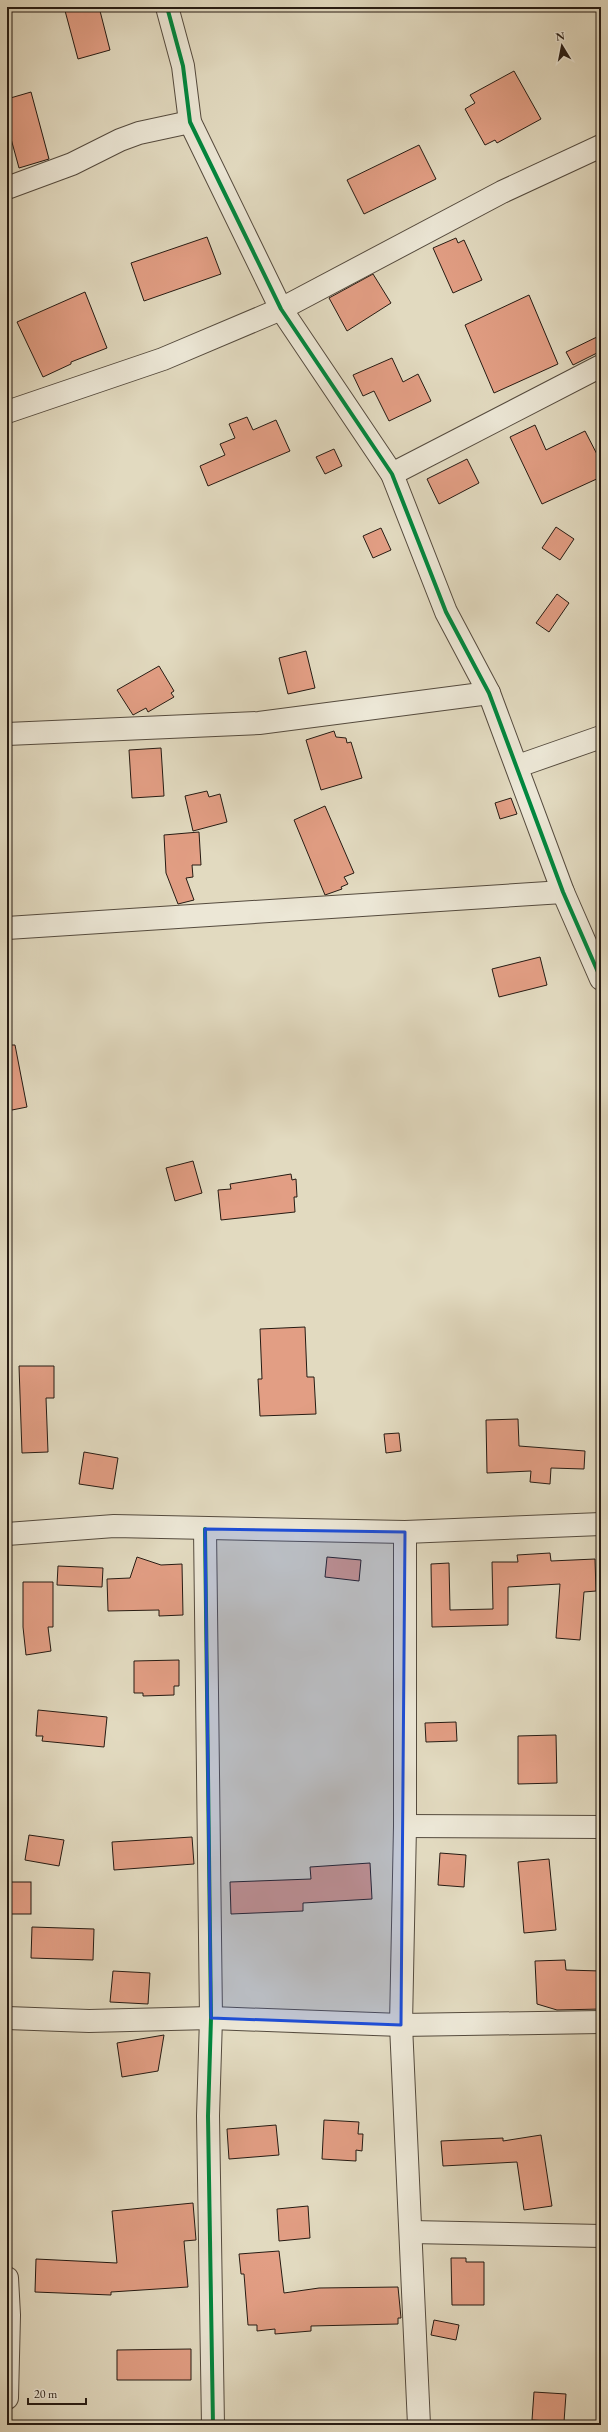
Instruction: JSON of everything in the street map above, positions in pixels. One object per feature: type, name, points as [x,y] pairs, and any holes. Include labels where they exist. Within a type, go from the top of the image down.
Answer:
[{"type":"street","points":[[167,7],[183,66],[190,122],[282,310],[392,474],[446,612],[489,693],[518,766],[563,892],[601,979]]},
{"type":"street","points":[[7,188],[72,164],[120,140],[138,133],[190,122]]},
{"type":"street","points":[[7,412],[163,359],[282,310],[502,192],[601,146]]},
{"type":"street","points":[[392,474],[601,366]]},
{"type":"street","points":[[7,734],[259,723],[489,693]]},
{"type":"street","points":[[518,766],[601,737]]},
{"type":"street","points":[[7,928],[563,892]]},
{"type":"street","points":[[7,1534],[114,1526],[405,1532],[601,1524]]},
{"type":"street","points":[[205,1529],[211,2018],[208,2116],[213,2425]]},
{"type":"street","points":[[405,1532],[405,1826],[401,2025],[419,2425]]},
{"type":"street","points":[[405,1826],[601,1827]]},
{"type":"street","points":[[7,2018],[89,2020],[211,2018],[401,2025],[601,2022]]},
{"type":"street","points":[[411,2232],[601,2236]]},
{"type":"street","points":[[7,2278],[9,2315],[7,2398]]},
{"type":"highlighted area","points":[[205,1529],[405,1532],[401,2025],[211,2018]]},
{"type":"building","points":[[64,7],[99,7],[110,50],[78,59]]},
{"type":"building","points":[[514,71],[541,119],[497,143],[495,140],[485,145],[465,109],[475,103],[470,95]]},
{"type":"building","points":[[31,92],[49,159],[19,168],[7,124],[7,99]]},
{"type":"building","points":[[419,145],[436,179],[364,214],[347,180]]},
{"type":"building","points":[[207,237],[221,274],[144,301],[131,263]]},
{"type":"building","points":[[456,238],[458,243],[464,240],[482,280],[453,293],[433,248]]},
{"type":"building","points":[[373,274],[391,303],[347,331],[329,298]]},
{"type":"building","points":[[85,292],[107,348],[71,362],[71,364],[43,377],[17,322]]},
{"type":"building","points":[[529,295],[558,364],[494,393],[465,325]]},
{"type":"building","points":[[601,335],[601,351],[573,365],[566,352]]},
{"type":"building","points":[[392,358],[403,382],[418,374],[431,401],[389,421],[374,391],[363,396],[353,375]]},
{"type":"building","points":[[247,417],[253,430],[276,420],[290,451],[208,486],[200,466],[225,455],[220,444],[235,438],[229,424]]},
{"type":"building","points":[[535,425],[546,450],[585,431],[601,462],[601,477],[542,504],[510,437]]},
{"type":"building","points":[[334,449],[342,466],[325,474],[316,457]]},
{"type":"building","points":[[467,459],[479,483],[439,504],[427,479]]},
{"type":"building","points":[[556,527],[574,539],[560,560],[542,548]]},
{"type":"building","points":[[381,528],[391,550],[373,558],[363,536]]},
{"type":"building","points":[[557,594],[569,603],[549,632],[536,623]]},
{"type":"building","points":[[306,651],[315,688],[288,694],[279,658]]},
{"type":"building","points":[[159,666],[174,691],[171,693],[174,697],[148,712],[146,708],[133,715],[117,690]]},
{"type":"building","points":[[334,731],[336,737],[346,738],[347,743],[351,742],[362,778],[321,790],[306,740]]},
{"type":"building","points":[[161,748],[164,796],[132,798],[129,750]]},
{"type":"building","points":[[207,791],[209,797],[220,794],[227,822],[193,831],[185,796]]},
{"type":"building","points":[[511,798],[517,814],[500,819],[495,803]]},
{"type":"building","points":[[325,806],[354,873],[344,877],[348,884],[341,887],[342,889],[325,895],[294,820]]},
{"type":"building","points":[[199,832],[201,865],[192,865],[193,877],[186,878],[194,900],[178,904],[166,873],[164,835]]},
{"type":"building","points":[[540,957],[547,985],[499,997],[492,969]]},
{"type":"building","points":[[7,1045],[15,1045],[27,1107],[7,1111]]},
{"type":"building","points":[[193,1161],[202,1193],[175,1201],[166,1168]]},
{"type":"building","points":[[291,1174],[292,1180],[296,1179],[297,1197],[294,1197],[295,1212],[221,1220],[218,1190],[231,1189],[230,1184]]},
{"type":"building","points":[[305,1327],[307,1377],[314,1377],[316,1414],[260,1416],[258,1379],[262,1379],[260,1329]]},
{"type":"building","points":[[19,1366],[54,1366],[54,1398],[46,1398],[48,1452],[22,1453]]},
{"type":"building","points":[[518,1419],[519,1446],[585,1451],[584,1469],[551,1468],[550,1484],[530,1482],[531,1471],[487,1473],[486,1420]]},
{"type":"building","points":[[399,1433],[401,1451],[386,1453],[384,1434]]},
{"type":"building","points":[[84,1452],[118,1458],[113,1489],[79,1484]]},
{"type":"building","points":[[550,1553],[551,1561],[595,1559],[596,1591],[584,1592],[580,1640],[556,1638],[560,1584],[508,1587],[508,1625],[432,1627],[431,1564],[449,1563],[450,1610],[493,1609],[492,1562],[518,1562],[517,1555]]},
{"type":"building","points":[[137,1557],[161,1565],[182,1564],[183,1615],[159,1616],[159,1610],[108,1611],[107,1579],[130,1578]]},
{"type":"building","points":[[327,1557],[361,1560],[359,1581],[325,1577]]},
{"type":"building","points":[[58,1566],[103,1568],[102,1587],[57,1585]]},
{"type":"building","points":[[23,1582],[53,1582],[53,1627],[48,1627],[51,1651],[26,1655],[23,1627]]},
{"type":"building","points":[[179,1660],[179,1686],[174,1686],[174,1695],[143,1696],[143,1693],[134,1693],[134,1661]]},
{"type":"building","points":[[38,1710],[107,1717],[104,1747],[42,1741],[43,1736],[36,1736]]},
{"type":"building","points":[[456,1722],[457,1741],[426,1742],[425,1723]]},
{"type":"building","points":[[556,1735],[557,1783],[518,1784],[518,1736]]},
{"type":"building","points":[[29,1835],[64,1840],[59,1866],[25,1860]]},
{"type":"building","points":[[192,1837],[194,1864],[114,1870],[112,1842]]},
{"type":"building","points":[[440,1853],[466,1855],[464,1887],[438,1885]]},
{"type":"building","points":[[549,1859],[556,1930],[524,1933],[518,1862]]},
{"type":"building","points":[[370,1863],[372,1899],[303,1903],[303,1911],[231,1914],[230,1882],[311,1879],[310,1867]]},
{"type":"building","points":[[8,1882],[31,1882],[31,1914],[8,1914]]},
{"type":"building","points":[[32,1927],[94,1929],[93,1960],[31,1958]]},
{"type":"building","points":[[565,1960],[566,1970],[601,1971],[601,2009],[557,2010],[537,2004],[535,1961]]},
{"type":"building","points":[[113,1971],[150,1973],[148,2004],[110,2002]]},
{"type":"building","points":[[164,2035],[158,2071],[122,2077],[117,2043]]},
{"type":"building","points":[[324,2120],[359,2122],[358,2134],[363,2134],[362,2151],[356,2150],[356,2161],[322,2159]]},
{"type":"building","points":[[276,2125],[279,2155],[229,2159],[227,2129]]},
{"type":"building","points":[[541,2135],[552,2206],[524,2210],[517,2162],[443,2166],[441,2141],[503,2138],[503,2141]]},
{"type":"building","points":[[193,2203],[196,2240],[184,2241],[188,2287],[111,2292],[111,2295],[35,2292],[36,2259],[117,2263],[112,2211]]},
{"type":"building","points":[[308,2206],[310,2238],[279,2241],[277,2209]]},
{"type":"building","points":[[279,2251],[284,2293],[319,2288],[398,2287],[401,2318],[398,2318],[398,2324],[311,2326],[311,2331],[275,2334],[275,2329],[257,2331],[257,2325],[248,2325],[244,2274],[241,2274],[239,2254]]},
{"type":"building","points":[[451,2258],[466,2258],[466,2262],[484,2262],[484,2305],[452,2305]]},
{"type":"building","points":[[434,2320],[459,2325],[456,2340],[431,2335]]},
{"type":"building","points":[[191,2349],[191,2380],[117,2380],[117,2350]]},
{"type":"building","points":[[534,2392],[566,2394],[564,2422],[532,2420]]},
{"type":"cycle path","points":[[167,7],[183,66],[190,122],[281,309],[392,474],[446,612],[489,693],[563,892],[601,979]]},
{"type":"cycle path","points":[[205,1529],[211,2018],[208,2116],[213,2425]]}]
